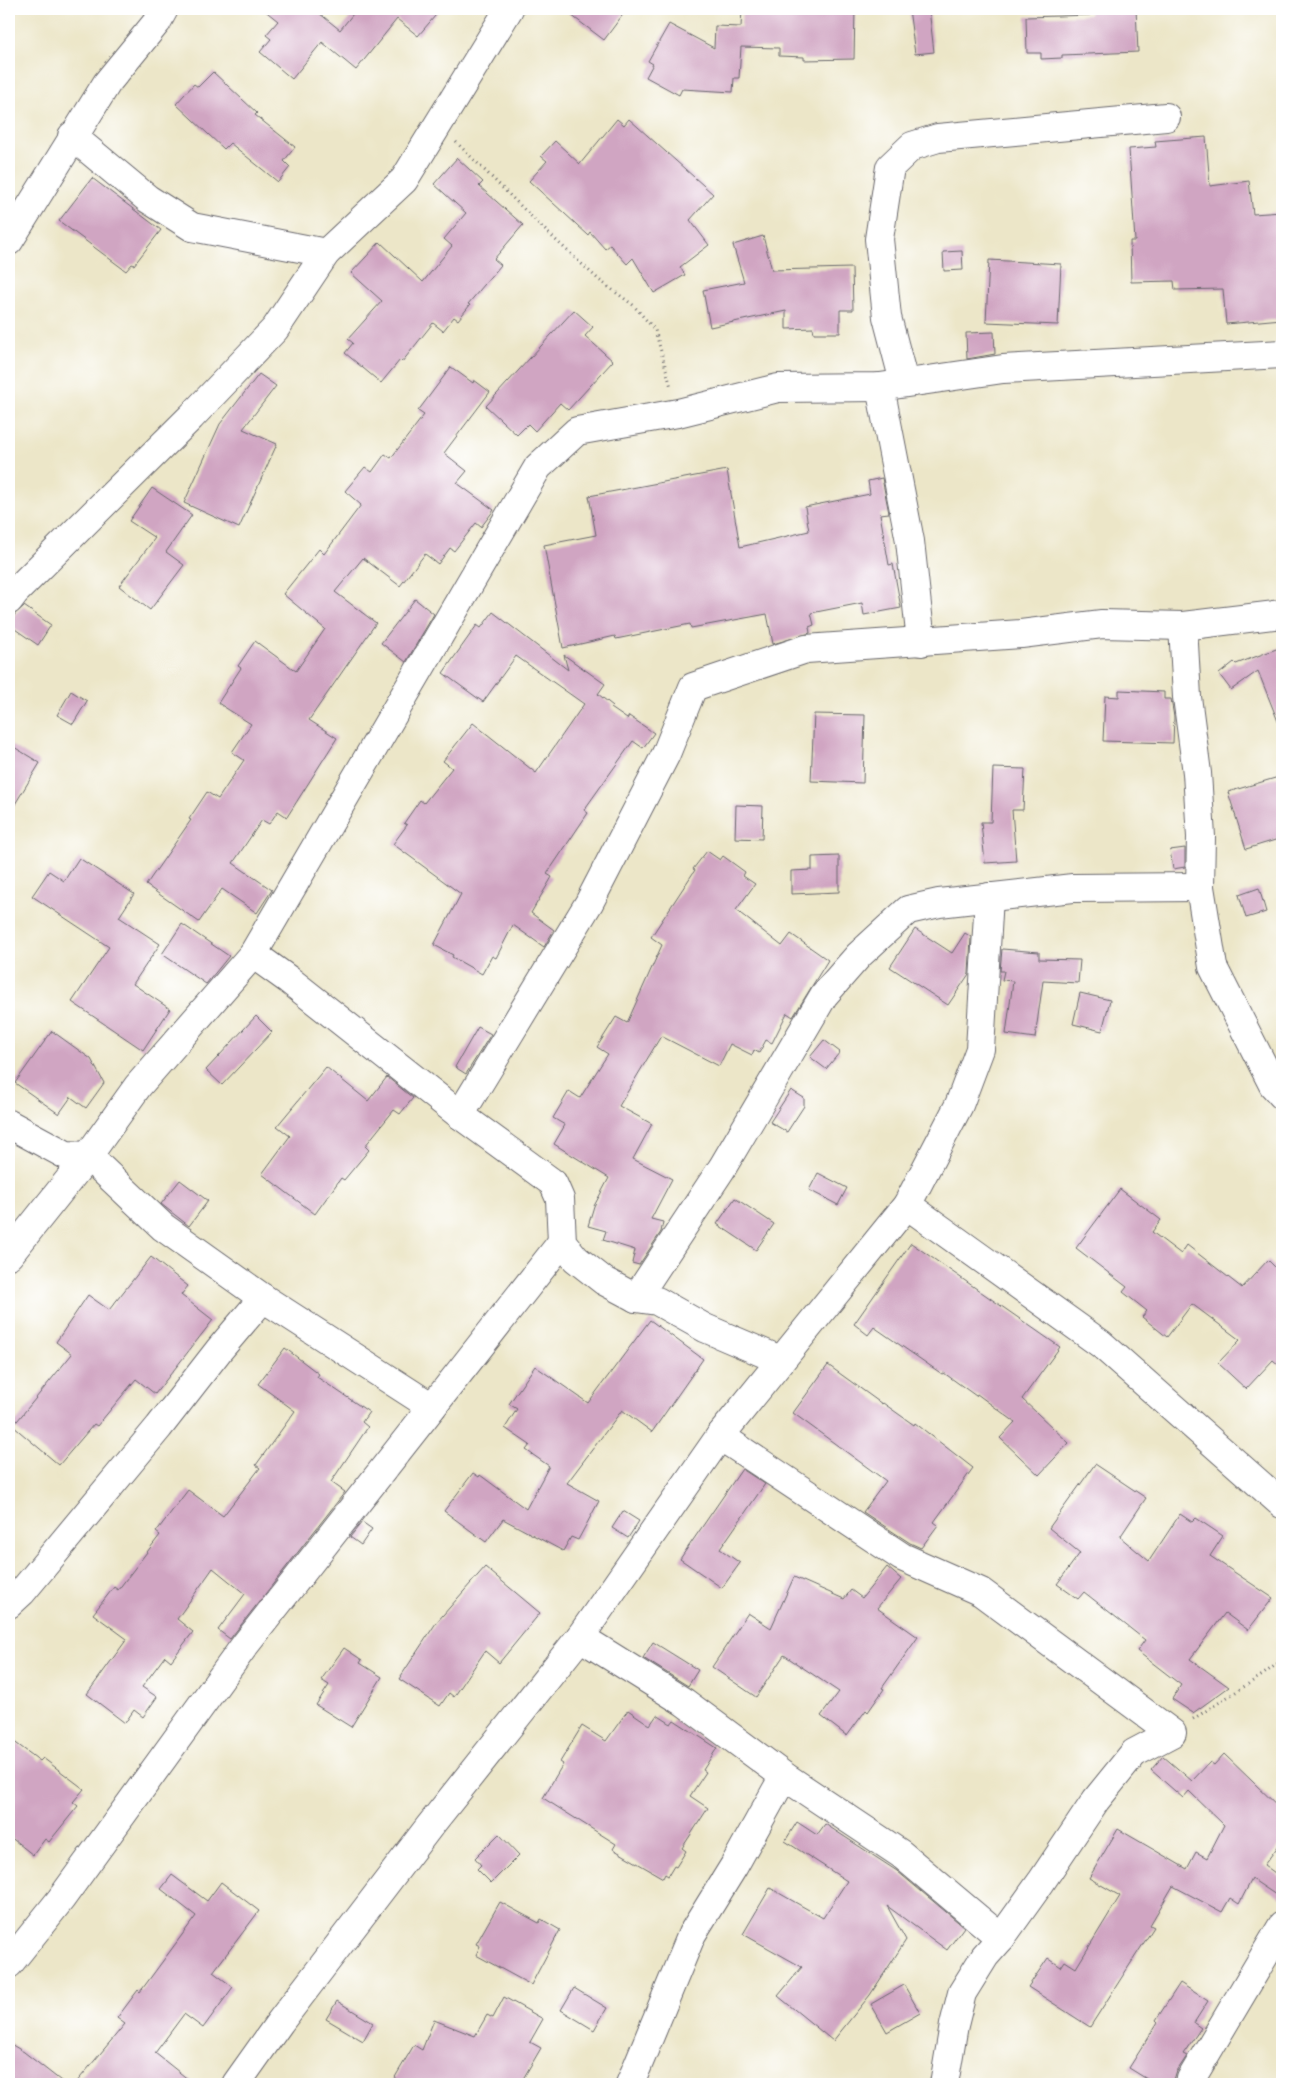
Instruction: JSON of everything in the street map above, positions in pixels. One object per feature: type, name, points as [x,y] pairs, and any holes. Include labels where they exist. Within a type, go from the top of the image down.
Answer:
[{"type":"street","points":[[9,240],[15,214],[72,136],[107,83],[157,22],[164,9]]},
{"type":"street","points":[[9,600],[191,417],[275,329],[326,253],[404,180],[508,9]]},
{"type":"street","points":[[921,642],[892,385],[879,239],[890,167],[912,146],[938,138],[1166,117]]},
{"type":"street","points":[[72,136],[148,198],[192,227],[326,253]]},
{"type":"street","points":[[9,1255],[88,1156],[138,1086],[253,954],[538,467],[577,431],[678,412],[778,388],[892,385],[1003,369],[1282,354]]},
{"type":"street","points":[[460,1115],[589,903],[666,754],[692,687],[806,649],[1021,634],[1102,624],[1183,626],[1282,614]]},
{"type":"street","points":[[1183,626],[1187,697],[1197,782],[1200,887],[1213,967],[1273,1086],[1282,1095]]},
{"type":"street","points":[[636,1298],[722,1168],[824,995],[859,955],[908,910],[939,903],[1073,888],[1200,887]]},
{"type":"street","points":[[236,2084],[280,2022],[411,1851],[580,1637],[720,1436],[906,1205],[959,1105],[980,1048],[989,897]]},
{"type":"street","points":[[253,954],[290,980],[460,1115],[554,1183],[560,1200],[562,1242],[576,1259],[604,1281],[636,1298],[657,1301],[706,1328],[780,1360]]},
{"type":"street","points":[[9,1124],[66,1155],[88,1156],[163,1226],[264,1298],[432,1407]]},
{"type":"street","points":[[906,1205],[1101,1344],[1282,1504]]},
{"type":"street","points":[[9,1964],[61,1899],[245,1645],[562,1242]]},
{"type":"street","points":[[9,1604],[22,1592],[159,1427],[219,1350],[264,1298]]},
{"type":"street","points":[[720,1436],[902,1557],[981,1592],[1172,1733],[1134,1754],[1096,1800],[1001,1938],[985,1956],[962,1993],[954,2025],[944,2084]]},
{"type":"street","points":[[580,1637],[684,1702],[784,1776],[901,1854],[1001,1938]]},
{"type":"street","points":[[630,2084],[692,1934],[734,1866],[784,1776]]},
{"type":"street","points":[[1190,2084],[1191,2079],[1282,1926]]},
{"type":"path","points":[[438,124],[547,232],[599,280],[633,305],[655,330],[678,412]]},
{"type":"path","points":[[1172,1733],[1264,1674],[1282,1660]]},
{"type":"building","points":[[263,9],[314,9],[340,30],[357,9],[441,9],[418,36],[397,19],[356,70],[322,42],[292,79],[260,52],[271,39],[266,35],[278,21]]},
{"type":"building","points":[[563,9],[627,9],[604,40]]},
{"type":"building","points":[[742,9],[855,9],[854,59],[804,60],[804,57],[779,56],[779,48],[741,47],[739,78],[734,78],[733,92],[682,89],[679,95],[646,77],[653,64],[648,61],[669,24],[714,48],[715,26],[741,27]]},
{"type":"building","points":[[909,9],[929,9],[934,52],[915,54]]},
{"type":"building","points":[[1136,9],[1138,52],[1062,55],[1062,58],[1041,59],[1041,53],[1027,53],[1026,17],[1090,15],[1090,11]]},
{"type":"building","points":[[213,72],[257,113],[255,115],[295,147],[284,161],[290,167],[278,182],[230,143],[224,149],[176,104],[194,84],[198,87]]},
{"type":"building","points":[[617,119],[624,125],[629,119],[713,194],[690,220],[709,245],[680,267],[685,275],[654,293],[633,258],[627,264],[610,245],[605,249],[590,232],[588,235],[529,181],[547,161],[541,156],[555,141],[580,164]]},
{"type":"building","points":[[1206,137],[1210,186],[1249,181],[1253,214],[1282,212],[1282,319],[1226,324],[1223,289],[1175,290],[1174,281],[1131,282],[1130,241],[1135,241],[1129,149],[1156,147],[1155,141]]},
{"type":"building","points":[[457,158],[483,182],[479,186],[523,225],[494,259],[501,265],[468,304],[470,305],[458,320],[454,317],[443,331],[433,323],[402,362],[400,360],[381,383],[345,353],[353,343],[348,339],[382,301],[351,273],[380,242],[423,282],[452,246],[444,239],[466,213],[434,184]]},
{"type":"building","points":[[92,178],[161,230],[134,265],[132,264],[126,271],[59,221]]},
{"type":"building","points":[[763,236],[772,270],[852,268],[853,310],[840,310],[840,333],[814,333],[813,328],[786,329],[786,311],[710,327],[703,290],[744,282],[733,245]]},
{"type":"building","points":[[962,251],[963,270],[944,271],[943,252]]},
{"type":"building","points":[[989,260],[1061,264],[1058,325],[986,322]]},
{"type":"building","points":[[574,310],[593,327],[585,336],[613,361],[568,410],[560,403],[535,431],[528,424],[517,435],[486,406]]},
{"type":"building","points":[[994,332],[995,354],[967,359],[966,333]]},
{"type":"building","points":[[451,367],[473,383],[474,380],[490,392],[444,453],[467,471],[457,483],[494,510],[481,527],[476,523],[454,551],[450,548],[438,564],[425,554],[400,586],[363,558],[335,592],[376,623],[309,720],[337,738],[287,817],[278,811],[269,824],[262,820],[233,863],[272,890],[257,913],[222,889],[199,922],[146,885],[191,820],[189,819],[207,792],[218,799],[244,760],[232,752],[251,724],[218,703],[241,668],[238,666],[255,641],[296,671],[325,629],[283,594],[319,549],[324,554],[361,505],[345,491],[365,467],[372,472],[385,454],[391,458],[424,415],[418,411]]},
{"type":"building","points":[[259,374],[276,386],[243,429],[277,444],[239,528],[184,503],[220,424]]},
{"type":"building","points":[[727,470],[740,547],[809,531],[805,507],[870,494],[868,481],[882,478],[889,513],[880,514],[889,565],[893,564],[901,608],[864,615],[862,603],[811,613],[814,625],[809,627],[810,633],[773,644],[767,614],[691,628],[690,624],[616,639],[615,636],[563,648],[544,545],[596,535],[589,496]]},
{"type":"building","points":[[152,488],[192,515],[166,552],[184,565],[150,610],[119,586],[155,538],[129,521]]},
{"type":"building","points":[[415,599],[434,614],[406,662],[381,643]]},
{"type":"building","points":[[24,606],[51,625],[38,645],[9,625],[15,614]]},
{"type":"building","points":[[493,612],[568,670],[564,655],[605,684],[598,694],[613,706],[611,708],[627,719],[629,716],[654,733],[643,748],[633,741],[584,810],[588,813],[547,874],[552,877],[531,913],[554,930],[544,947],[513,925],[496,958],[492,956],[482,974],[434,945],[461,894],[393,844],[407,825],[404,823],[420,800],[424,803],[452,768],[443,761],[473,723],[536,773],[584,704],[516,656],[483,702],[443,673],[477,625],[481,628]]},
{"type":"building","points":[[1279,648],[1282,659],[1281,729],[1258,671],[1231,690],[1219,674],[1234,662],[1236,664]]},
{"type":"building","points":[[1119,690],[1164,692],[1164,699],[1171,699],[1174,717],[1173,743],[1103,741],[1105,696],[1119,697]]},
{"type":"building","points":[[71,691],[87,701],[73,724],[57,715]]},
{"type":"building","points":[[814,714],[865,715],[863,783],[811,781]]},
{"type":"building","points":[[9,744],[40,763],[9,814]]},
{"type":"building","points":[[993,768],[1025,769],[1023,810],[1012,810],[1016,861],[985,863],[981,822],[991,822]]},
{"type":"building","points":[[1282,776],[1282,838],[1246,849],[1228,792]]},
{"type":"building","points":[[736,805],[763,806],[762,839],[735,838]]},
{"type":"building","points":[[1185,848],[1185,867],[1173,869],[1170,850]]},
{"type":"building","points":[[707,851],[720,860],[723,856],[745,872],[743,876],[755,884],[736,910],[782,946],[791,934],[828,960],[793,1017],[787,1013],[772,1043],[766,1040],[759,1053],[754,1050],[752,1055],[730,1044],[719,1066],[661,1036],[619,1106],[652,1124],[633,1159],[672,1179],[651,1219],[663,1222],[661,1232],[639,1265],[632,1263],[635,1250],[603,1240],[606,1231],[588,1226],[594,1206],[609,1178],[554,1144],[565,1125],[553,1118],[569,1091],[580,1098],[608,1054],[597,1047],[616,1017],[627,1023],[662,945],[651,937],[695,870],[693,869]]},
{"type":"building","points":[[839,856],[839,892],[791,894],[791,871],[812,870],[812,857]]},
{"type":"building","points":[[79,858],[134,894],[119,917],[160,944],[133,984],[170,1009],[143,1050],[72,1002],[109,947],[32,896],[49,871],[64,881]]},
{"type":"building","points":[[1259,888],[1266,912],[1246,918],[1239,895]]},
{"type":"building","points":[[182,924],[229,956],[206,984],[162,954]]},
{"type":"building","points":[[915,929],[952,953],[965,933],[971,937],[969,974],[948,1005],[890,967]]},
{"type":"building","points":[[1002,949],[1039,952],[1039,959],[1080,960],[1078,983],[1043,981],[1035,1038],[1006,1034],[1013,981],[1002,980],[1004,971],[1000,971]]},
{"type":"building","points":[[1080,993],[1110,1000],[1102,1031],[1073,1024]]},
{"type":"building","points":[[256,1016],[272,1032],[222,1085],[206,1070]]},
{"type":"building","points":[[478,1027],[491,1034],[466,1074],[455,1067]]},
{"type":"building","points":[[52,1031],[91,1059],[104,1083],[86,1108],[71,1097],[59,1114],[15,1083]]},
{"type":"building","points":[[824,1040],[840,1052],[826,1069],[810,1057]]},
{"type":"building","points":[[326,1067],[368,1101],[387,1077],[413,1098],[400,1114],[394,1110],[365,1146],[369,1150],[344,1180],[341,1178],[315,1214],[262,1174],[290,1136],[277,1126]]},
{"type":"building","points":[[791,1090],[804,1098],[804,1106],[787,1132],[770,1122]]},
{"type":"building","points":[[818,1173],[847,1188],[838,1205],[809,1190]]},
{"type":"building","points":[[180,1180],[208,1201],[189,1226],[161,1204]]},
{"type":"building","points":[[1120,1189],[1161,1220],[1152,1232],[1181,1254],[1187,1245],[1242,1288],[1268,1260],[1282,1274],[1282,1368],[1273,1360],[1246,1389],[1218,1363],[1240,1340],[1192,1304],[1167,1337],[1142,1317],[1147,1311],[1123,1292],[1127,1287],[1076,1248]]},
{"type":"building","points":[[735,1198],[774,1224],[756,1250],[717,1224]]},
{"type":"building","points":[[911,1243],[1060,1347],[1022,1399],[1069,1443],[1039,1475],[1000,1438],[1015,1422],[977,1394],[976,1396],[944,1373],[942,1374],[874,1327],[868,1335],[854,1324]]},
{"type":"building","points":[[151,1257],[188,1286],[181,1295],[213,1320],[155,1394],[136,1379],[97,1426],[94,1424],[59,1465],[13,1426],[72,1354],[56,1342],[88,1295],[109,1310]]},
{"type":"building","points":[[650,1320],[703,1359],[652,1432],[622,1410],[567,1483],[599,1501],[578,1540],[571,1537],[563,1551],[503,1519],[486,1542],[444,1511],[473,1473],[479,1477],[480,1475],[526,1509],[549,1466],[526,1450],[530,1445],[505,1428],[517,1409],[509,1404],[535,1366],[588,1403]]},
{"type":"building","points":[[285,1348],[319,1374],[317,1377],[369,1412],[362,1422],[368,1427],[331,1482],[345,1492],[230,1639],[218,1630],[245,1594],[213,1568],[177,1619],[193,1632],[171,1661],[165,1656],[142,1687],[157,1697],[143,1717],[134,1710],[125,1723],[87,1694],[127,1639],[93,1614],[114,1587],[118,1590],[160,1535],[156,1532],[188,1490],[223,1516],[260,1468],[256,1465],[295,1411],[258,1384]]},
{"type":"building","points":[[828,1365],[882,1404],[914,1425],[915,1423],[973,1468],[934,1522],[938,1525],[921,1548],[910,1543],[863,1512],[886,1481],[793,1413]]},
{"type":"building","points":[[1095,1464],[1146,1498],[1120,1537],[1149,1561],[1180,1514],[1192,1522],[1196,1518],[1223,1536],[1210,1556],[1273,1598],[1248,1630],[1225,1613],[1190,1659],[1229,1687],[1193,1713],[1172,1699],[1181,1685],[1137,1651],[1145,1640],[1084,1592],[1078,1599],[1057,1584],[1080,1553],[1049,1528]]},
{"type":"building","points":[[742,1469],[765,1484],[720,1549],[740,1563],[722,1588],[680,1559]]},
{"type":"building","points":[[623,1511],[639,1521],[628,1538],[612,1528]]},
{"type":"building","points":[[362,1522],[372,1529],[361,1545],[350,1537]]},
{"type":"building","points":[[485,1567],[540,1613],[499,1663],[485,1651],[454,1697],[449,1693],[440,1706],[399,1679],[436,1623]]},
{"type":"building","points":[[887,1567],[901,1579],[877,1608],[918,1637],[882,1688],[884,1689],[868,1712],[866,1710],[847,1736],[821,1716],[839,1692],[784,1655],[756,1697],[712,1667],[748,1613],[771,1628],[794,1577],[844,1599],[851,1590],[862,1598]]},
{"type":"building","points":[[653,1642],[698,1670],[688,1686],[643,1658]]},
{"type":"building","points":[[344,1648],[362,1660],[360,1663],[382,1677],[351,1727],[316,1705],[329,1685],[321,1680]]},
{"type":"building","points":[[628,1710],[650,1725],[657,1715],[671,1724],[674,1720],[717,1748],[703,1770],[706,1772],[690,1796],[708,1808],[682,1848],[686,1851],[676,1867],[674,1866],[668,1876],[665,1874],[663,1878],[613,1849],[616,1844],[543,1798],[563,1764],[560,1762],[582,1726],[606,1741]]},
{"type":"building","points":[[9,1738],[40,1761],[43,1758],[84,1789],[73,1802],[78,1806],[49,1842],[45,1839],[33,1855],[9,1836]]},
{"type":"building","points":[[1224,1754],[1282,1810],[1282,1841],[1264,1865],[1282,1878],[1282,1899],[1252,1879],[1239,1904],[1230,1898],[1222,1912],[1173,1886],[1150,1925],[1154,1927],[1090,2027],[1028,1987],[1048,1958],[1061,1967],[1065,1961],[1076,1968],[1120,1896],[1089,1878],[1118,1829],[1187,1869],[1196,1852],[1207,1858],[1224,1825],[1189,1791],[1183,1798],[1151,1770],[1163,1756],[1192,1781],[1210,1762],[1214,1765]]},
{"type":"building","points":[[797,1822],[817,1835],[825,1824],[897,1871],[964,1927],[947,1950],[887,1906],[906,1940],[870,1995],[833,2041],[778,1996],[802,1967],[743,1934],[770,1888],[823,1918],[847,1881],[785,1841]]},
{"type":"building","points":[[499,1834],[519,1855],[491,1883],[477,1869],[481,1865],[475,1858]]},
{"type":"building","points":[[172,1875],[207,1901],[221,1882],[259,1911],[213,1972],[233,1987],[214,2013],[203,2028],[184,2014],[155,2053],[194,2084],[75,2084],[125,2024],[117,2018],[138,1990],[140,1992],[196,1916],[161,1889]]},
{"type":"building","points":[[500,1902],[539,1923],[541,1919],[560,1930],[531,1985],[476,1955],[480,1946],[476,1944]]},
{"type":"building","points":[[1180,1983],[1208,2001],[1194,2023],[1201,2028],[1183,2054],[1187,2056],[1177,2071],[1173,2084],[1155,2084],[1129,2068],[1158,2022],[1156,2020]]},
{"type":"building","points":[[904,1985],[920,2013],[887,2032],[871,2004]]},
{"type":"building","points":[[574,1988],[607,2008],[594,2030],[561,2010]]},
{"type":"building","points":[[504,1997],[543,2019],[530,2042],[541,2048],[520,2084],[391,2084],[414,2045],[422,2050],[434,2020],[475,2036],[487,2015],[493,2018]]},
{"type":"building","points":[[337,2001],[373,2023],[363,2041],[326,2019]]},
{"type":"building","points":[[9,2043],[24,2052],[65,2084],[9,2084]]}]
